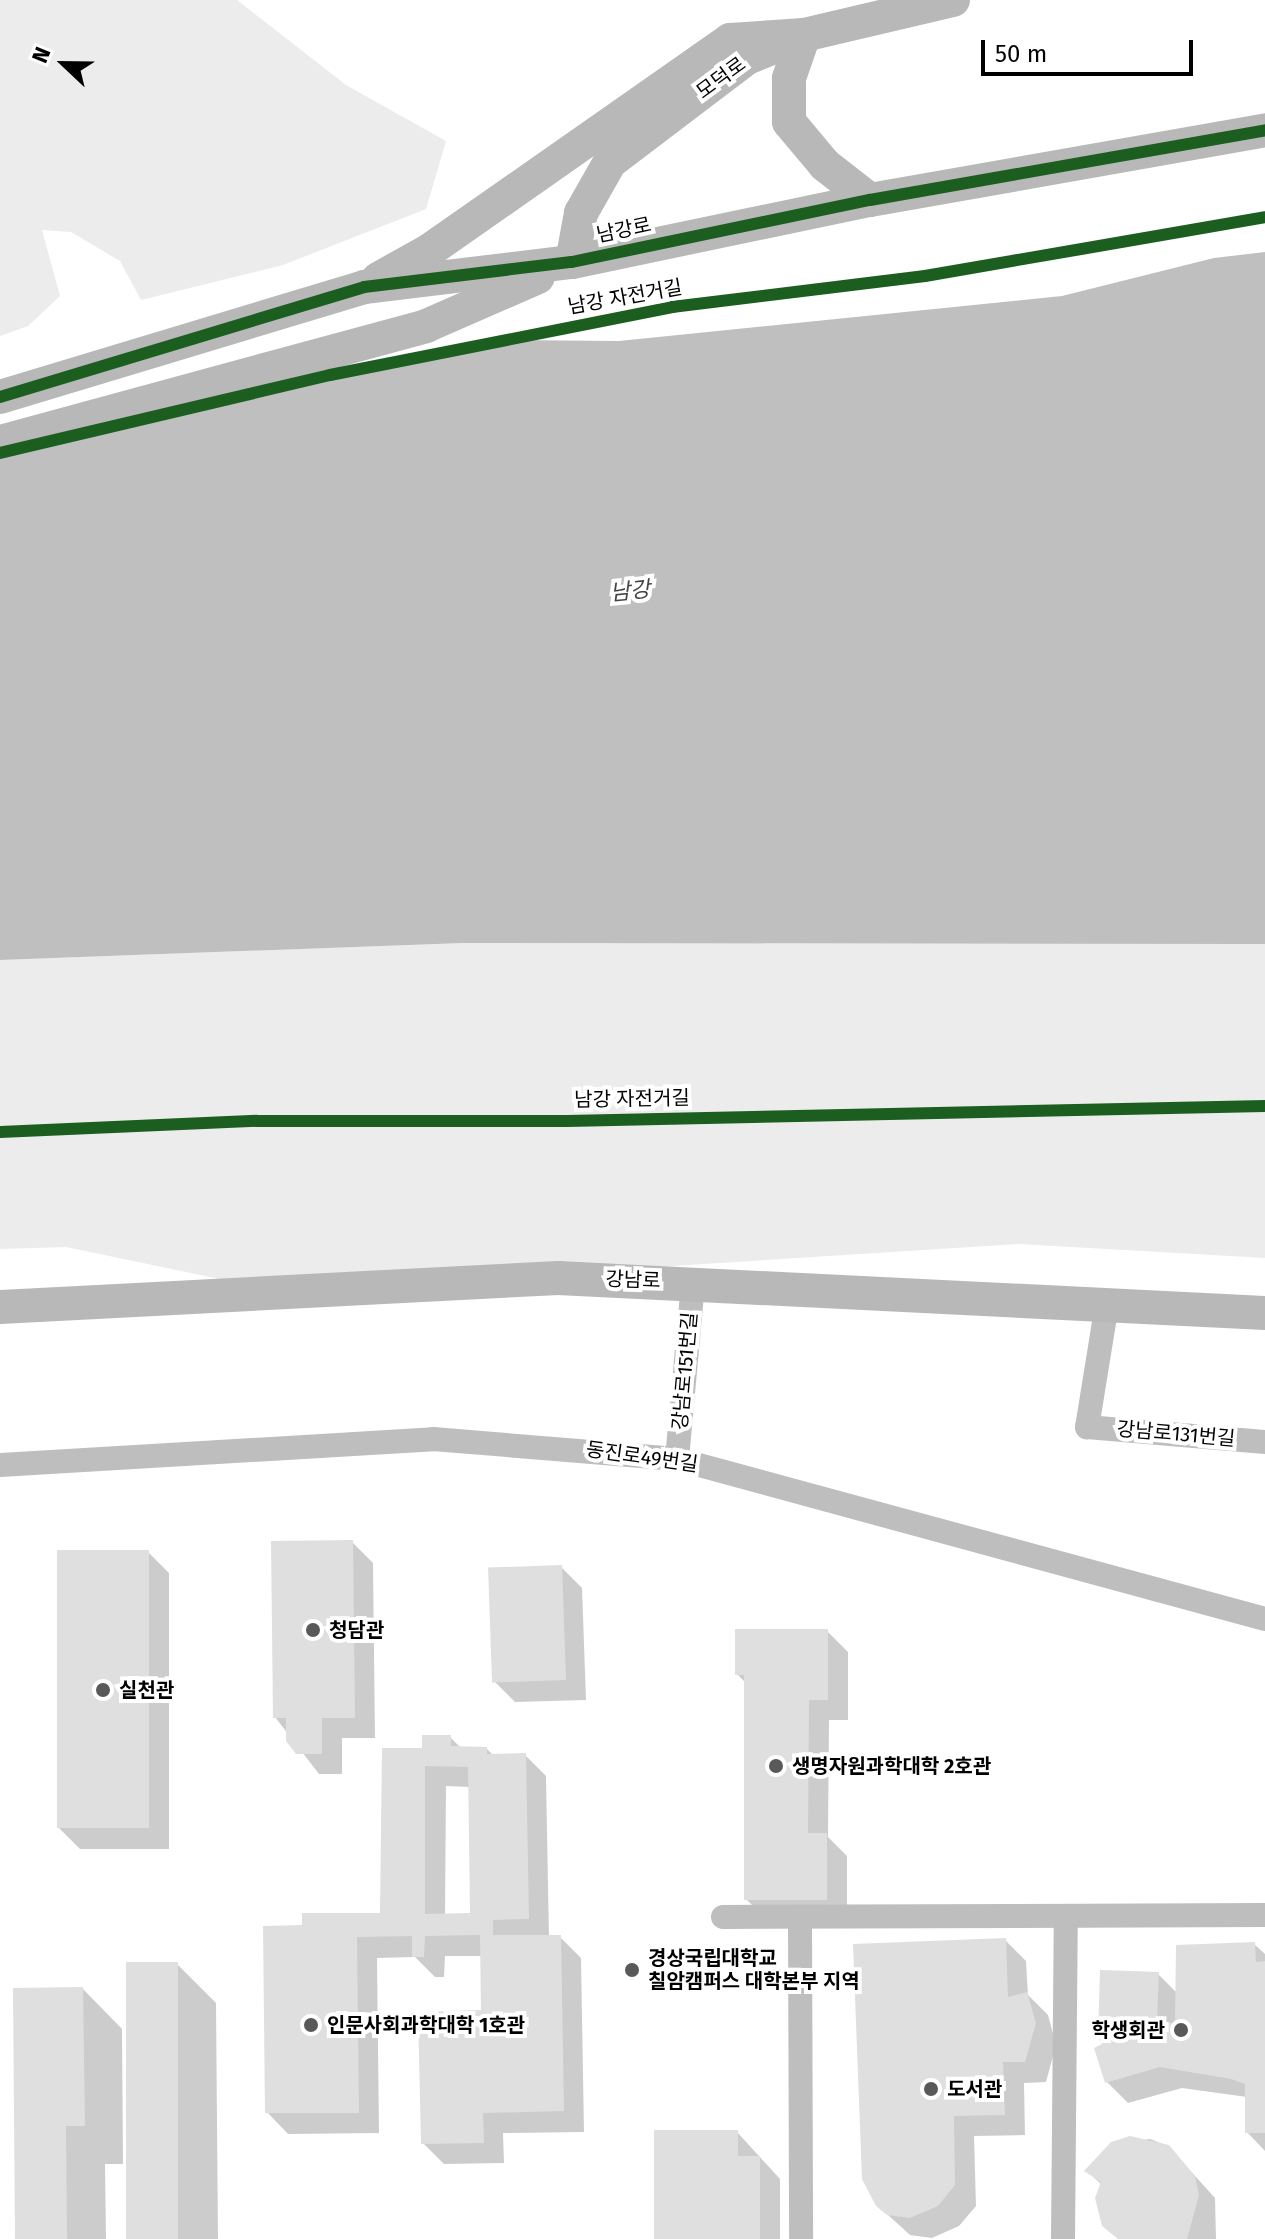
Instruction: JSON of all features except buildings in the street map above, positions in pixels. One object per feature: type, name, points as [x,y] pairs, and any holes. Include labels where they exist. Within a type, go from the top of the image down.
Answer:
[{"type":"street","name":"모덕로","points":[[572,262],[581,213],[610,162],[747,58],[804,35],[953,0]]},
{"type":"street","points":[[364,287],[430,250],[730,40],[804,35],[789,78],[789,122],[825,165],[870,200]]},
{"type":"street","name":"남강로","points":[[0,397],[364,287],[572,262],[870,200],[1265,130]]},
{"type":"street","name":"남강로","points":[[0,442],[426,326],[572,262]]},
{"type":"street","name":"강남로","points":[[0,1307],[558,1278],[693,1282],[1265,1313]]},
{"type":"street","name":"강남로151번길","points":[[677,1459],[693,1282]]},
{"type":"street","name":"강남로131번길","points":[[1107,1304],[1087,1427],[1265,1442]]},
{"type":"street","name":"동진로49번길","points":[[0,1465],[433,1439],[677,1459],[1265,1619]]},
{"type":"street","points":[[723,1917],[1265,1915]]},
{"type":"street","points":[[800,1918],[801,2239]]},
{"type":"street","points":[[1063,2239],[1066,1918]]},
{"type":"shaded area","points":[[0,0],[237,0],[346,85],[446,141],[426,209],[283,265],[141,300],[120,261],[71,232],[42,230],[60,296],[28,326],[0,336]]},
{"type":"shaded area","points":[[463,943],[1265,944],[1265,1258],[1019,1244],[277,1291],[66,1247],[0,1249],[0,960]]},
{"type":"water","name":"남강","points":[[1265,252],[1265,944],[463,943],[0,960],[0,443],[495,340],[619,341],[1062,296],[1214,258]]},
{"type":"cycle path","points":[[0,397],[364,287],[572,262],[870,200],[1265,130]]},
{"type":"cycle path","name":"남강 자전거길","points":[[0,453],[330,375],[672,307],[925,276],[1265,217]]},
{"type":"cycle path","name":"남강 자전거길","points":[[0,1132],[257,1121],[567,1121],[1265,1106]]},
{"type":"place","name":"청담관","points":[[313,1630]]},
{"type":"place","name":"실천관","points":[[103,1690]]},
{"type":"place","name":"생명자원과학대학 2호관","points":[[776,1766]]},
{"type":"place","name":"경상국립대학교 칠암캠퍼스 대학본부 지역","points":[[632,1970]]},
{"type":"place","name":"인문사회과학대학 1호관","points":[[311,2025]]},
{"type":"place","name":"학생회관","points":[[1181,2030]]},
{"type":"place","name":"도서관","points":[[931,2089]]}]
